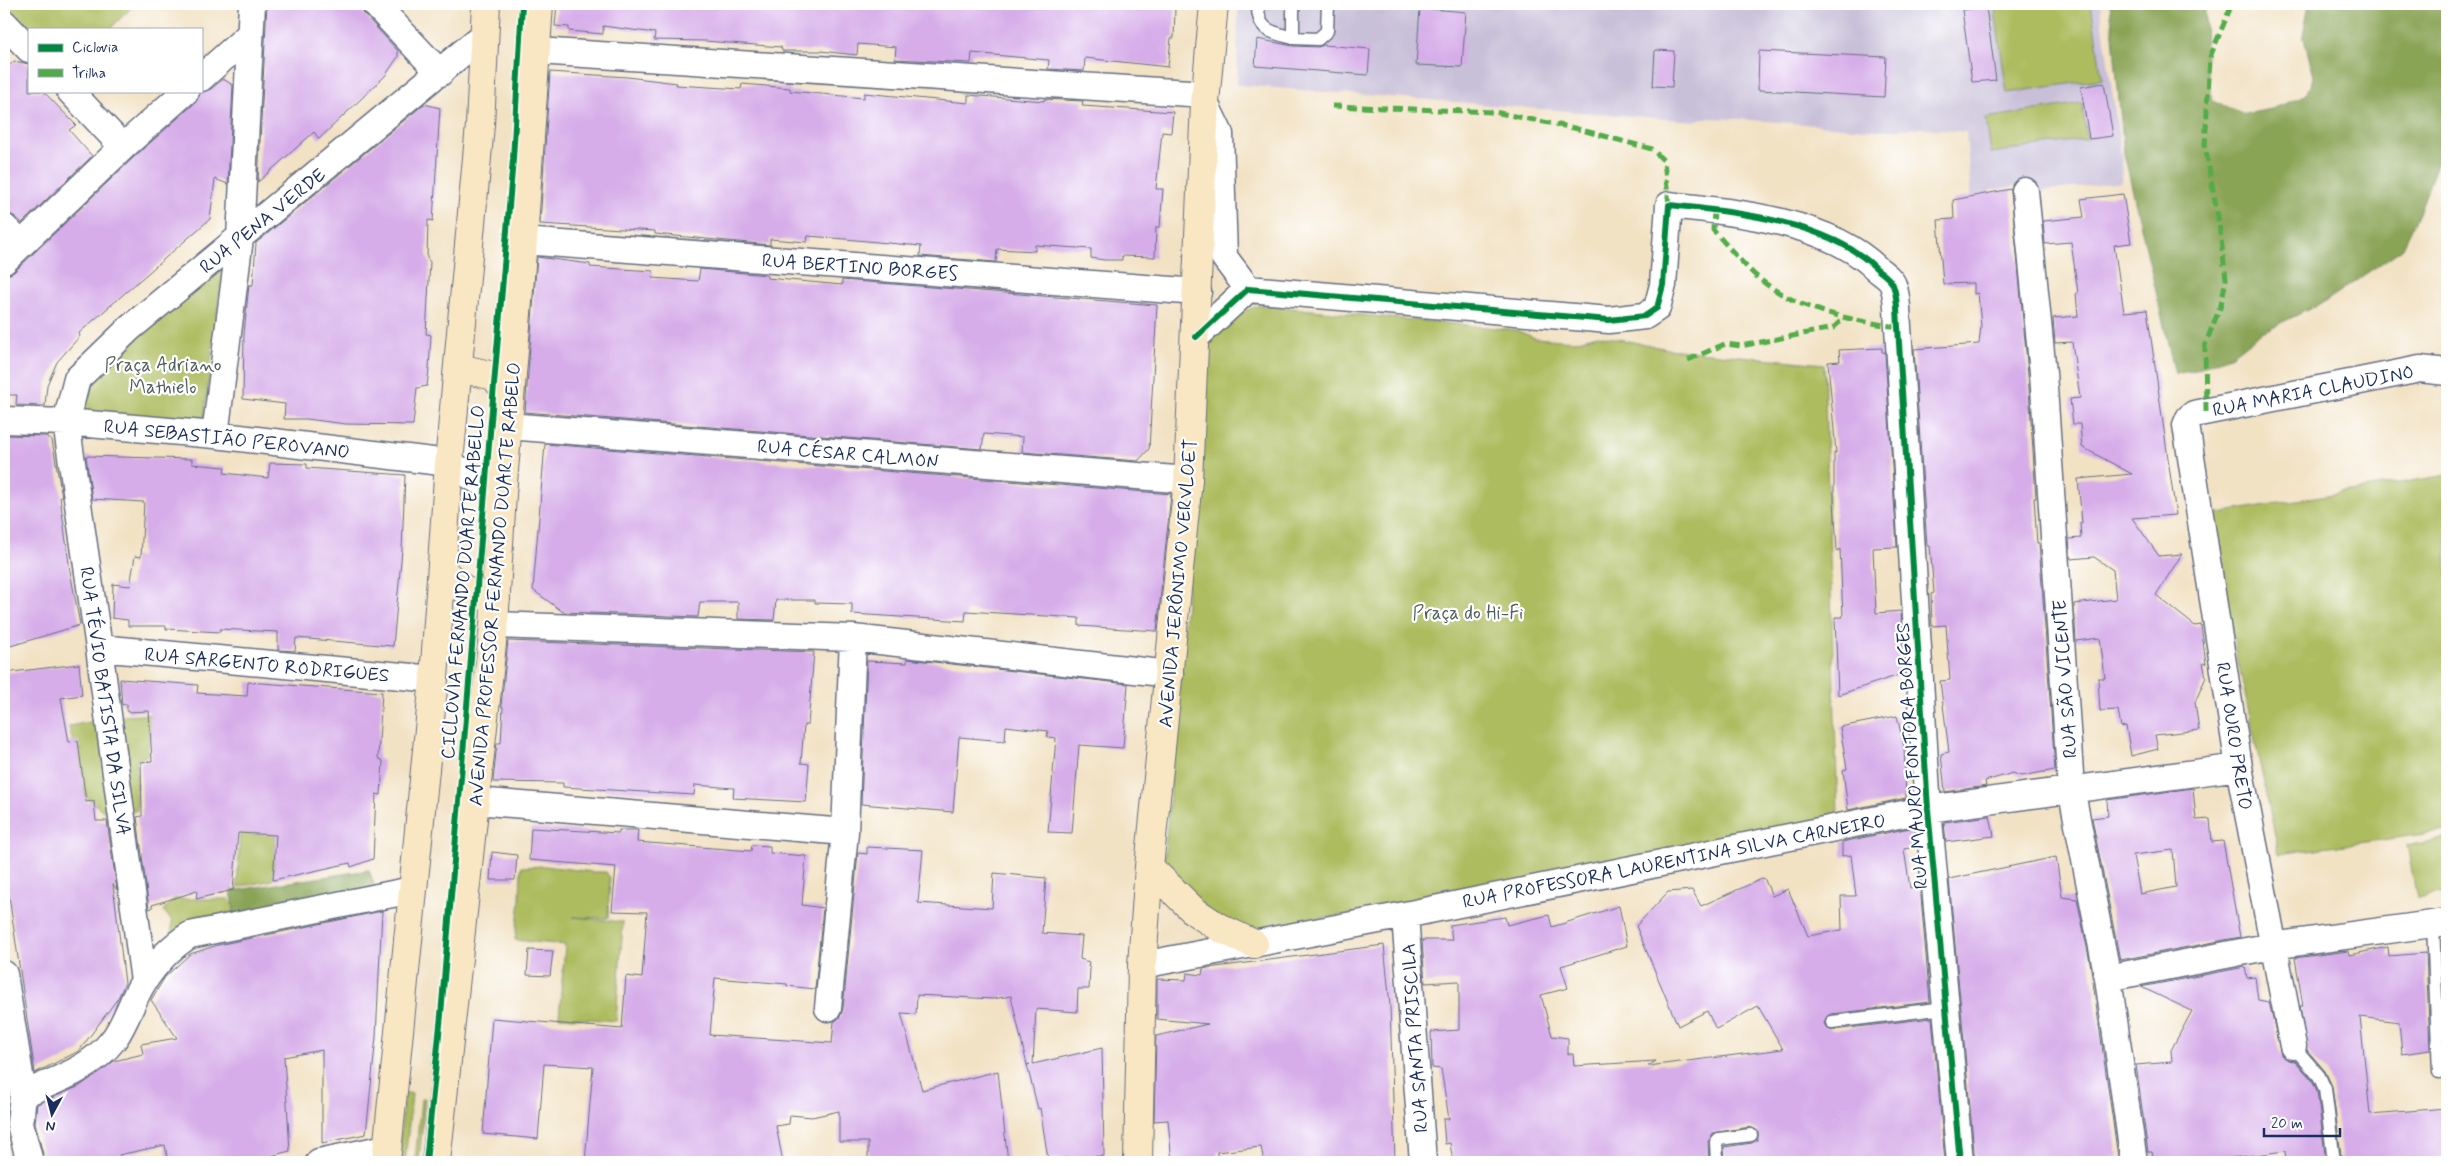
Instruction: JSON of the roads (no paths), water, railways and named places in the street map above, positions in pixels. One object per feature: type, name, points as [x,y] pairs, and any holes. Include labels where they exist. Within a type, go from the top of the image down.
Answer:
[{"type":"street","points":[[216,435],[240,238],[252,4]]},
{"type":"street","points":[[375,4],[440,73]]},
{"type":"street","points":[[319,1162],[386,1155],[434,679],[449,463],[480,125],[486,4]]},
{"type":"street","name":"AVENIDA PROFESSOR FERNANDO DUARTE RABELO","points":[[436,1162],[495,612],[539,4]]},
{"type":"street","name":"AVENIDA JERÔNIMO VERVLOET","points":[[1138,1162],[1142,965],[1149,868],[1188,480],[1196,337],[1205,99],[1214,4]]},
{"type":"street","points":[[4,23],[28,48]]},
{"type":"street","points":[[202,77],[249,35]]},
{"type":"street","name":"RUA PENA VERDE","points":[[66,422],[76,379],[130,328],[484,35]]},
{"type":"street","points":[[537,51],[1205,99],[1220,134],[1224,257],[1248,289],[1196,337]]},
{"type":"street","points":[[71,92],[123,147]]},
{"type":"street","points":[[9,244],[185,92]]},
{"type":"street","name":"RUA SÃO VICENTE","points":[[2025,191],[2043,373],[2072,788],[2108,978],[2134,1162]]},
{"type":"street","name":"RUA MAURO FONTORA BORGES","points":[[1248,289],[1609,320],[1645,316],[1657,308],[1663,285],[1669,205],[1714,210],[1808,228],[1836,241],[1870,262],[1893,284],[1899,347],[1928,809],[1960,1162]]},
{"type":"street","name":"RUA BERTINO BORGES","points":[[523,241],[1198,292]]},
{"type":"street","points":[[459,368],[494,376],[510,397]]},
{"type":"street","name":"RUA MARIA CLAUDINO","points":[[2186,425],[2189,418],[2194,414],[2420,369],[2447,372]]},
{"type":"street","name":"RUA SEBASTIÃO PEROVANO","points":[[4,420],[66,422],[216,435],[449,463]]},
{"type":"street","name":"RUA TÉVIO BATISTA DA SILVA","points":[[66,422],[100,648],[144,981]]},
{"type":"street","name":"RUA OURO PRETO","points":[[2186,425],[2239,767],[2272,946],[2293,1046]]},
{"type":"street","name":"RUA CÉSAR CALMON","points":[[508,426],[1188,480]]},
{"type":"street","points":[[449,463],[502,495]]},
{"type":"street","points":[[442,570],[462,590],[471,594],[495,612],[853,638],[1170,674]]},
{"type":"street","points":[[828,1008],[845,832],[853,638]]},
{"type":"street","name":"RUA SARGENTO RODRIGUES","points":[[100,648],[434,679]]},
{"type":"street","name":"RUA PROFESSORA LAURENTINA SILVA CARNEIRO","points":[[1142,965],[1405,915],[1928,809],[2072,788],[2239,767]]},
{"type":"street","points":[[476,801],[845,832]]},
{"type":"street","points":[[1149,868],[1194,911],[1218,927],[1254,944]]},
{"type":"street","points":[[23,1094],[82,1069],[101,1052],[122,1025],[144,981],[175,944],[190,935],[412,890]]},
{"type":"street","name":"RUA SANTA PRISCILA","points":[[1405,915],[1423,1162]]},
{"type":"street","points":[[2108,978],[2272,946],[2440,923]]},
{"type":"street","points":[[4,974],[6,1005],[23,1094],[12,1131],[30,1162]]},
{"type":"lane","points":[[1258,4],[1260,22],[1267,31],[1293,38],[1318,39],[1327,31],[1328,4]]},
{"type":"lane","points":[[1292,4],[1293,38]]},
{"type":"lane","points":[[2439,1072],[2443,1048],[2440,923]]},
{"type":"lane","points":[[1832,1022],[1945,1008]]},
{"type":"lane","points":[[2293,1046],[2319,1076],[2325,1089],[2334,1162]]},
{"type":"lane","points":[[1717,1162],[1716,1142],[1718,1139],[1751,1135]]},
{"type":"park label","name":"Praça Adriano Mathielo","points":[[163,375]]},
{"type":"park label","name":"Praça do Hi-Fi","points":[[1468,612]]}]
